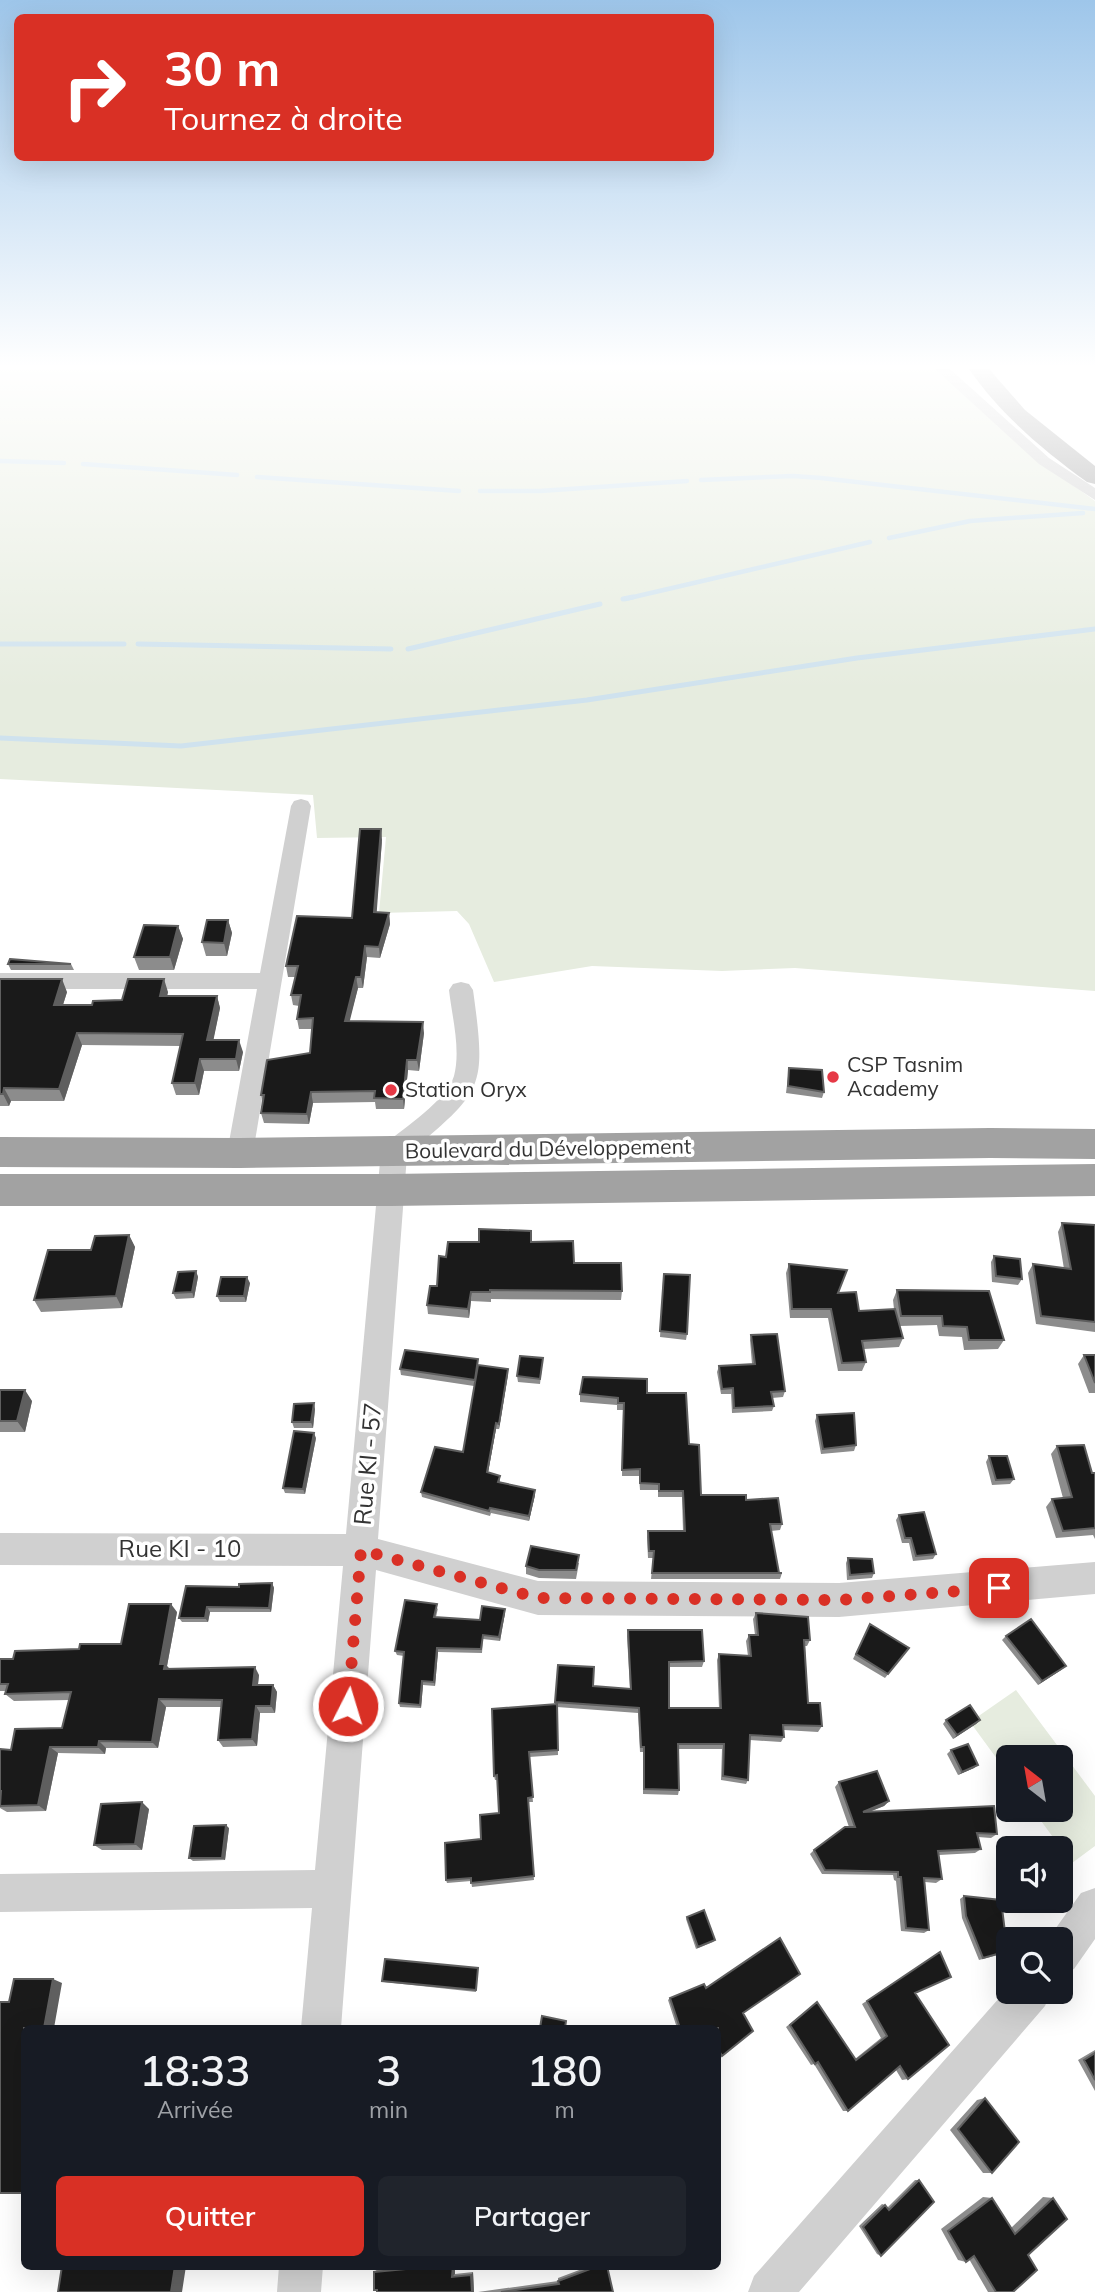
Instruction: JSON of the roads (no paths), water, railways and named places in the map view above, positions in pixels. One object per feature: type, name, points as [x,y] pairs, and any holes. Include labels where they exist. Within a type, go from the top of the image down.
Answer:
[{"type":"highway","name":"Boulevard du Développement","points":[[0,1152],[240,1153],[990,1143],[1095,1144]]},
{"type":"highway","name":"Boulevard du Développement","points":[[0,1190],[391,1190],[1095,1180]]},
{"type":"street","points":[[1066,476],[1095,495]]},
{"type":"street","points":[[240,1153],[301,806]]},
{"type":"street","points":[[0,981],[270,981]]},
{"type":"street","points":[[394,1151],[456,1096],[466,1080],[468,1062],[461,990]]},
{"type":"street","name":"Rue KI - 57","points":[[321,2025],[394,1151]]},
{"type":"street","name":"Rue KI - 10","points":[[0,1549],[361,1550]]},
{"type":"street","points":[[361,1550],[538,1598],[839,1600],[1095,1578]]},
{"type":"street","points":[[0,1893],[333,1889]]},
{"type":"street","points":[[1073,1937],[1095,1907]]},
{"type":"street","points":[[770,2292],[1021,2004]]},
{"type":"street","points":[[299,2292],[301,2270]]},
{"type":"waterway","points":[[701,480],[793,476],[821,478],[1095,509]]},
{"type":"waterway","points":[[257,477],[459,491]]},
{"type":"waterway","points":[[480,491],[540,491],[687,481]]},
{"type":"waterway","points":[[889,538],[970,521],[1083,513]]},
{"type":"waterway","points":[[625,599],[870,542]]},
{"type":"waterway","points":[[623,599],[633,597]]},
{"type":"waterway","points":[[408,649],[600,604]]},
{"type":"waterway","points":[[0,738],[181,746],[587,700],[857,658],[1095,629]]},
{"type":"waterway","points":[[0,644],[124,644]]},
{"type":"waterway","points":[[138,644],[391,649]]},
{"type":"place","name":"CSP Tasnim Academy","points":[[833,1077]]},
{"type":"place","name":"Station Oryx","points":[[391,1090]]}]
